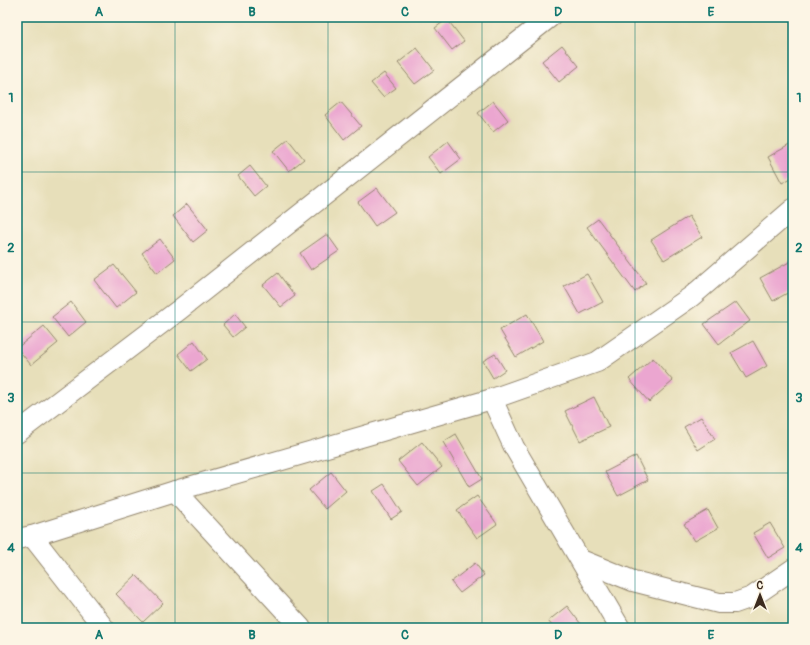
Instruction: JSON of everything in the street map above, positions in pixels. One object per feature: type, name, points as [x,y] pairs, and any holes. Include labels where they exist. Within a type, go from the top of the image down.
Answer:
[{"type":"street","points":[[17,433],[179,310],[550,17]]},
{"type":"street","points":[[104,628],[25,538],[175,491],[492,398],[597,362],[692,296],[793,209]]},
{"type":"street","points":[[492,398],[514,447],[620,628]]},
{"type":"street","points":[[175,491],[301,628]]},
{"type":"street","points":[[581,560],[633,581],[718,603],[735,603],[752,596],[793,569]]},
{"type":"building","points":[[447,19],[464,41],[452,50],[435,28]]},
{"type":"building","points":[[562,45],[579,66],[559,82],[542,61]]},
{"type":"building","points":[[417,48],[434,70],[415,84],[398,63]]},
{"type":"building","points":[[384,73],[396,88],[383,97],[371,83]]},
{"type":"building","points":[[493,101],[508,120],[493,132],[478,113]]},
{"type":"building","points":[[341,102],[361,126],[344,140],[325,115]]},
{"type":"building","points":[[288,139],[304,159],[289,171],[273,151]]},
{"type":"building","points":[[448,141],[461,159],[441,174],[428,157]]},
{"type":"building","points":[[793,143],[793,177],[782,183],[768,157]]},
{"type":"building","points":[[250,166],[266,186],[254,196],[238,176]]},
{"type":"building","points":[[377,188],[395,212],[375,226],[358,202]]},
{"type":"building","points":[[187,204],[208,230],[193,242],[173,216]]},
{"type":"building","points":[[689,216],[702,237],[664,260],[651,240]]},
{"type":"building","points":[[598,219],[646,283],[635,292],[587,227]]},
{"type":"building","points":[[327,234],[339,251],[311,270],[300,253]]},
{"type":"building","points":[[160,239],[175,259],[157,273],[142,253]]},
{"type":"building","points":[[793,260],[793,290],[773,301],[760,278]]},
{"type":"building","points":[[114,265],[136,292],[116,308],[94,280]]},
{"type":"building","points":[[278,273],[295,296],[281,307],[263,285]]},
{"type":"building","points":[[587,274],[603,302],[580,314],[564,286]]},
{"type":"building","points":[[71,302],[86,322],[68,337],[52,317]]},
{"type":"building","points":[[736,302],[750,321],[719,344],[704,324]]},
{"type":"building","points":[[235,314],[245,327],[233,337],[223,325]]},
{"type":"building","points":[[527,314],[543,341],[516,357],[500,330]]},
{"type":"building","points":[[44,326],[58,343],[31,365],[17,348]]},
{"type":"building","points":[[194,341],[207,359],[191,371],[178,354]]},
{"type":"building","points":[[753,341],[767,366],[746,378],[731,353]]},
{"type":"building","points":[[495,354],[505,370],[493,378],[483,361]]},
{"type":"building","points":[[653,358],[673,381],[649,402],[629,379]]},
{"type":"building","points":[[594,397],[609,427],[580,441],[565,411]]},
{"type":"building","points":[[701,417],[715,439],[698,450],[684,427]]},
{"type":"building","points":[[456,434],[482,479],[469,487],[443,442]]},
{"type":"building","points":[[422,442],[442,467],[418,486],[398,461]]},
{"type":"building","points":[[636,456],[648,480],[618,496],[605,472]]},
{"type":"building","points":[[331,472],[346,491],[325,509],[309,490]]},
{"type":"building","points":[[384,484],[402,512],[391,519],[373,491]]},
{"type":"building","points":[[477,496],[497,524],[477,538],[457,510]]},
{"type":"building","points":[[708,510],[718,528],[695,541],[684,524]]},
{"type":"building","points":[[770,523],[785,548],[768,558],[753,533]]},
{"type":"building","points":[[475,563],[484,575],[460,593],[451,582]]},
{"type":"building","points":[[136,575],[163,603],[143,622],[116,594]]},
{"type":"building","points":[[567,606],[584,628],[554,628],[548,621]]}]
